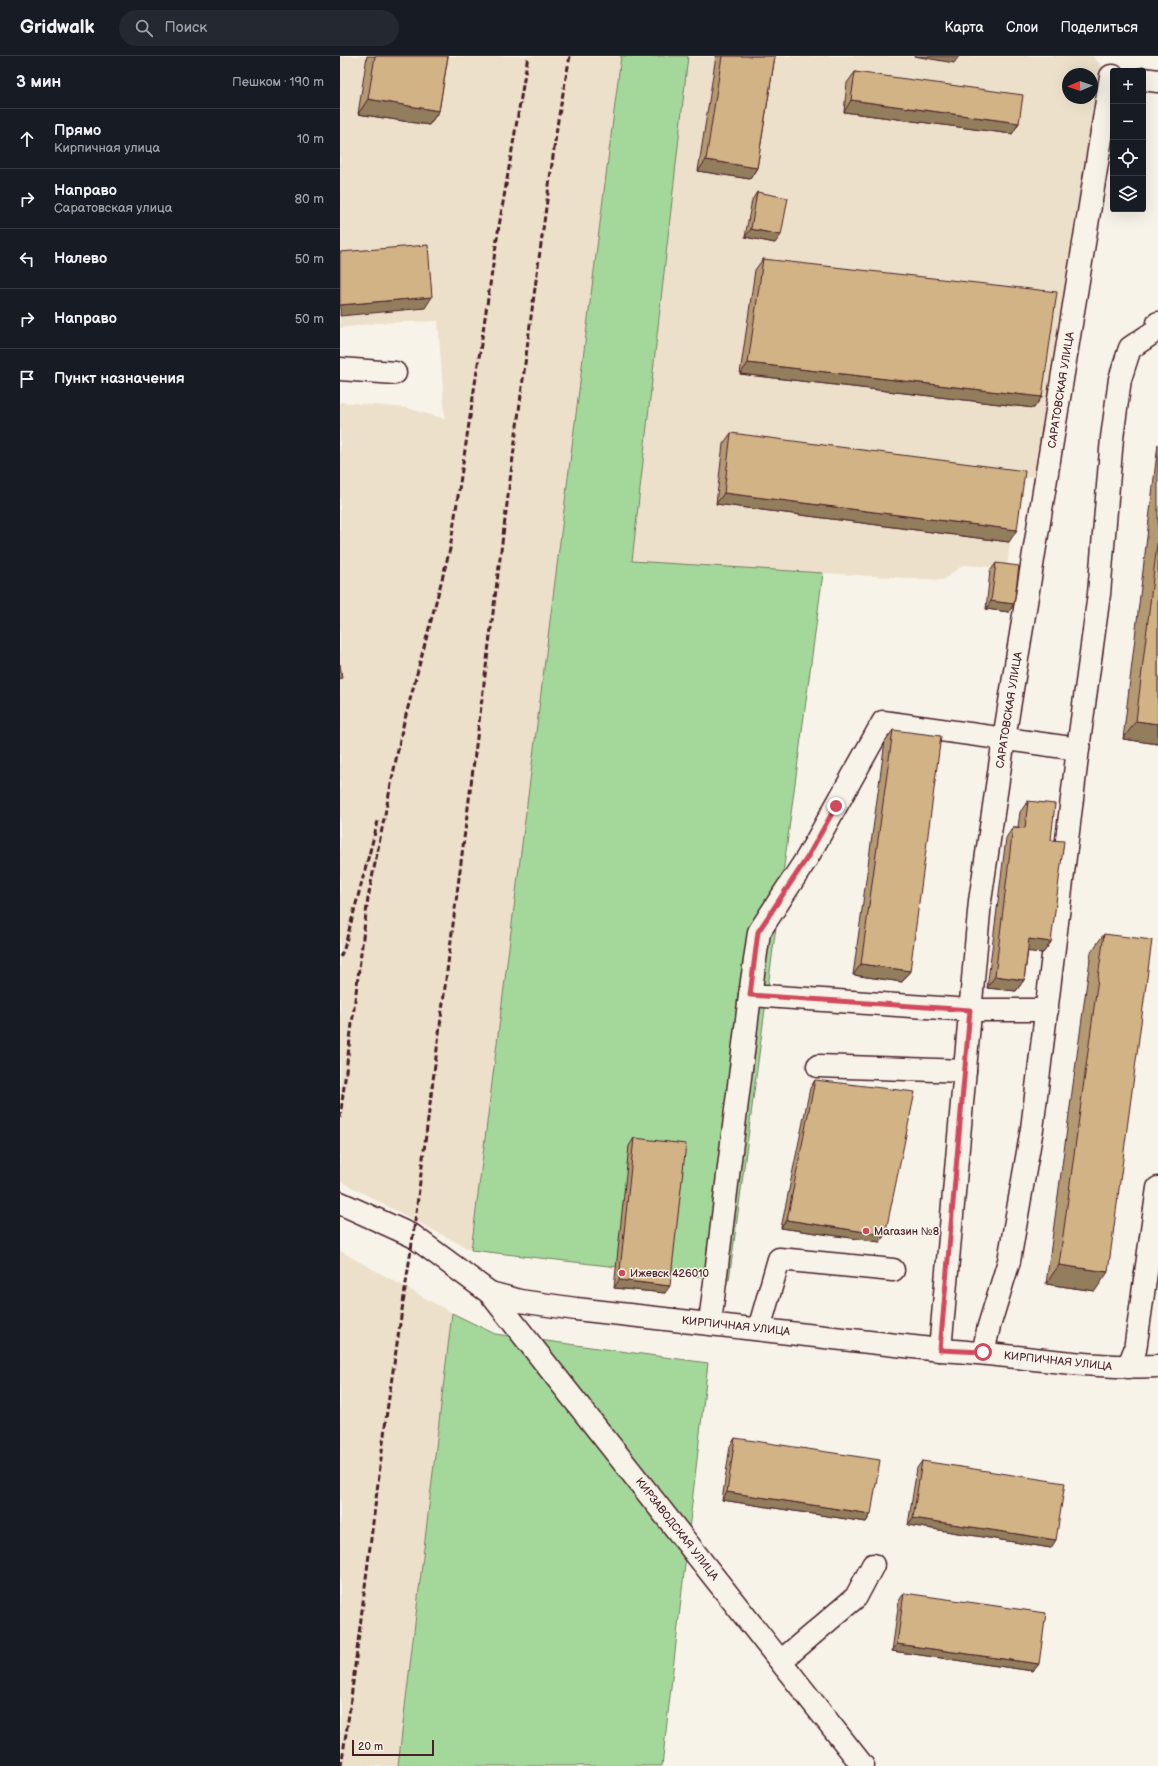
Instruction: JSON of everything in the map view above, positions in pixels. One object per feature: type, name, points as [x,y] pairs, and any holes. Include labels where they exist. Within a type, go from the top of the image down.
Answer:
[{"type":"street","points":[[1146,79],[1158,81]]},
{"type":"street","name":"САРАТОВСКАЯ УЛИЦА","points":[[940,1350],[980,901],[1004,739],[1110,82]]},
{"type":"street","points":[[983,1352],[988,1326],[1009,1261],[1032,1129],[1078,749],[1099,594],[1112,438],[1120,379],[1130,348],[1158,328]]},
{"type":"street","points":[[340,369],[395,373]]},
{"type":"street","points":[[710,1323],[758,932],[807,858],[883,722],[1078,749]]},
{"type":"street","points":[[750,995],[970,1010],[1047,1010]]},
{"type":"street","points":[[818,1066],[965,1071]]},
{"type":"street","points":[[1128,1367],[1134,1350],[1158,1188]]},
{"type":"street","name":"КИРПИЧНАЯ УЛИЦА","points":[[340,1203],[413,1236],[490,1293],[520,1301],[576,1309],[940,1350],[983,1352],[1084,1364],[1128,1367],[1158,1366]]},
{"type":"street","points":[[759,1329],[779,1259],[893,1270]]},
{"type":"street","name":"КИРЗАВОДСКАЯ УЛИЦА","points":[[490,1293],[863,1766]]},
{"type":"street","points":[[781,1661],[856,1597],[873,1565]]},
{"type":"shaded area","points":[[340,56],[621,56],[471,1250],[340,1181],[340,402],[407,408],[445,419],[438,321],[377,323],[340,328]]},
{"type":"shaded area","points":[[688,56],[1093,56],[1104,69],[1045,470],[1017,482],[1007,568],[963,565],[943,580],[632,562]]},
{"type":"shaded area","points":[[340,1251],[452,1313],[398,1766],[340,1766]]},
{"type":"green space","points":[[621,56],[688,56],[632,561],[823,573],[729,1280],[471,1250]]},
{"type":"green space","points":[[452,1313],[495,1334],[708,1363],[662,1766],[398,1766]]},
{"type":"building","points":[[375,56],[448,56],[439,111],[368,99]]},
{"type":"building","points":[[722,56],[775,56],[757,168],[706,160]]},
{"type":"building","points":[[855,72],[1023,95],[1019,123],[851,100]]},
{"type":"building","points":[[757,192],[788,198],[781,235],[751,229]]},
{"type":"building","points":[[428,245],[432,297],[340,305],[340,252]]},
{"type":"building","points":[[763,259],[1057,292],[1042,397],[748,363]]},
{"type":"building","points":[[731,433],[1025,471],[1017,530],[724,493]]},
{"type":"building","points":[[1158,536],[1158,724],[1136,721]]},
{"type":"building","points":[[996,563],[1019,566],[1014,604],[991,601]]},
{"type":"building","points":[[340,664],[342,678],[340,679]]},
{"type":"building","points":[[893,730],[941,736],[910,971],[861,964]]},
{"type":"building","points":[[1028,801],[1055,804],[1051,840],[1064,841],[1051,942],[1029,939],[1024,980],[995,976],[1013,827],[1025,828]]},
{"type":"building","points":[[1104,934],[1152,940],[1108,1272],[1059,1265]]},
{"type":"building","points":[[815,1080],[915,1092],[885,1235],[787,1220]]},
{"type":"building","points":[[634,1138],[686,1144],[670,1286],[619,1280]]},
{"type":"building","points":[[735,1438],[880,1460],[871,1514],[727,1492]]},
{"type":"building","points":[[922,1461],[1065,1483],[1056,1540],[913,1518]]},
{"type":"building","points":[[904,1593],[1046,1613],[1039,1664],[897,1644]]},
{"type":"railway","points":[[340,1118],[368,898],[402,730],[450,549],[498,232],[528,56]]},
{"type":"railway","points":[[341,1766],[349,1714],[387,1411],[413,1236],[531,317],[558,120],[570,56]]},
{"type":"railway","points":[[340,957],[344,949],[378,821]]},
{"type":"place","name":"Магазин №8","points":[[866,1231]]},
{"type":"place","name":"Ижевск 426010","points":[[622,1273]]},
{"type":"route","points":[[836,806],[807,858],[758,932],[750,995],[970,1010],[940,1350],[983,1352]]}]
